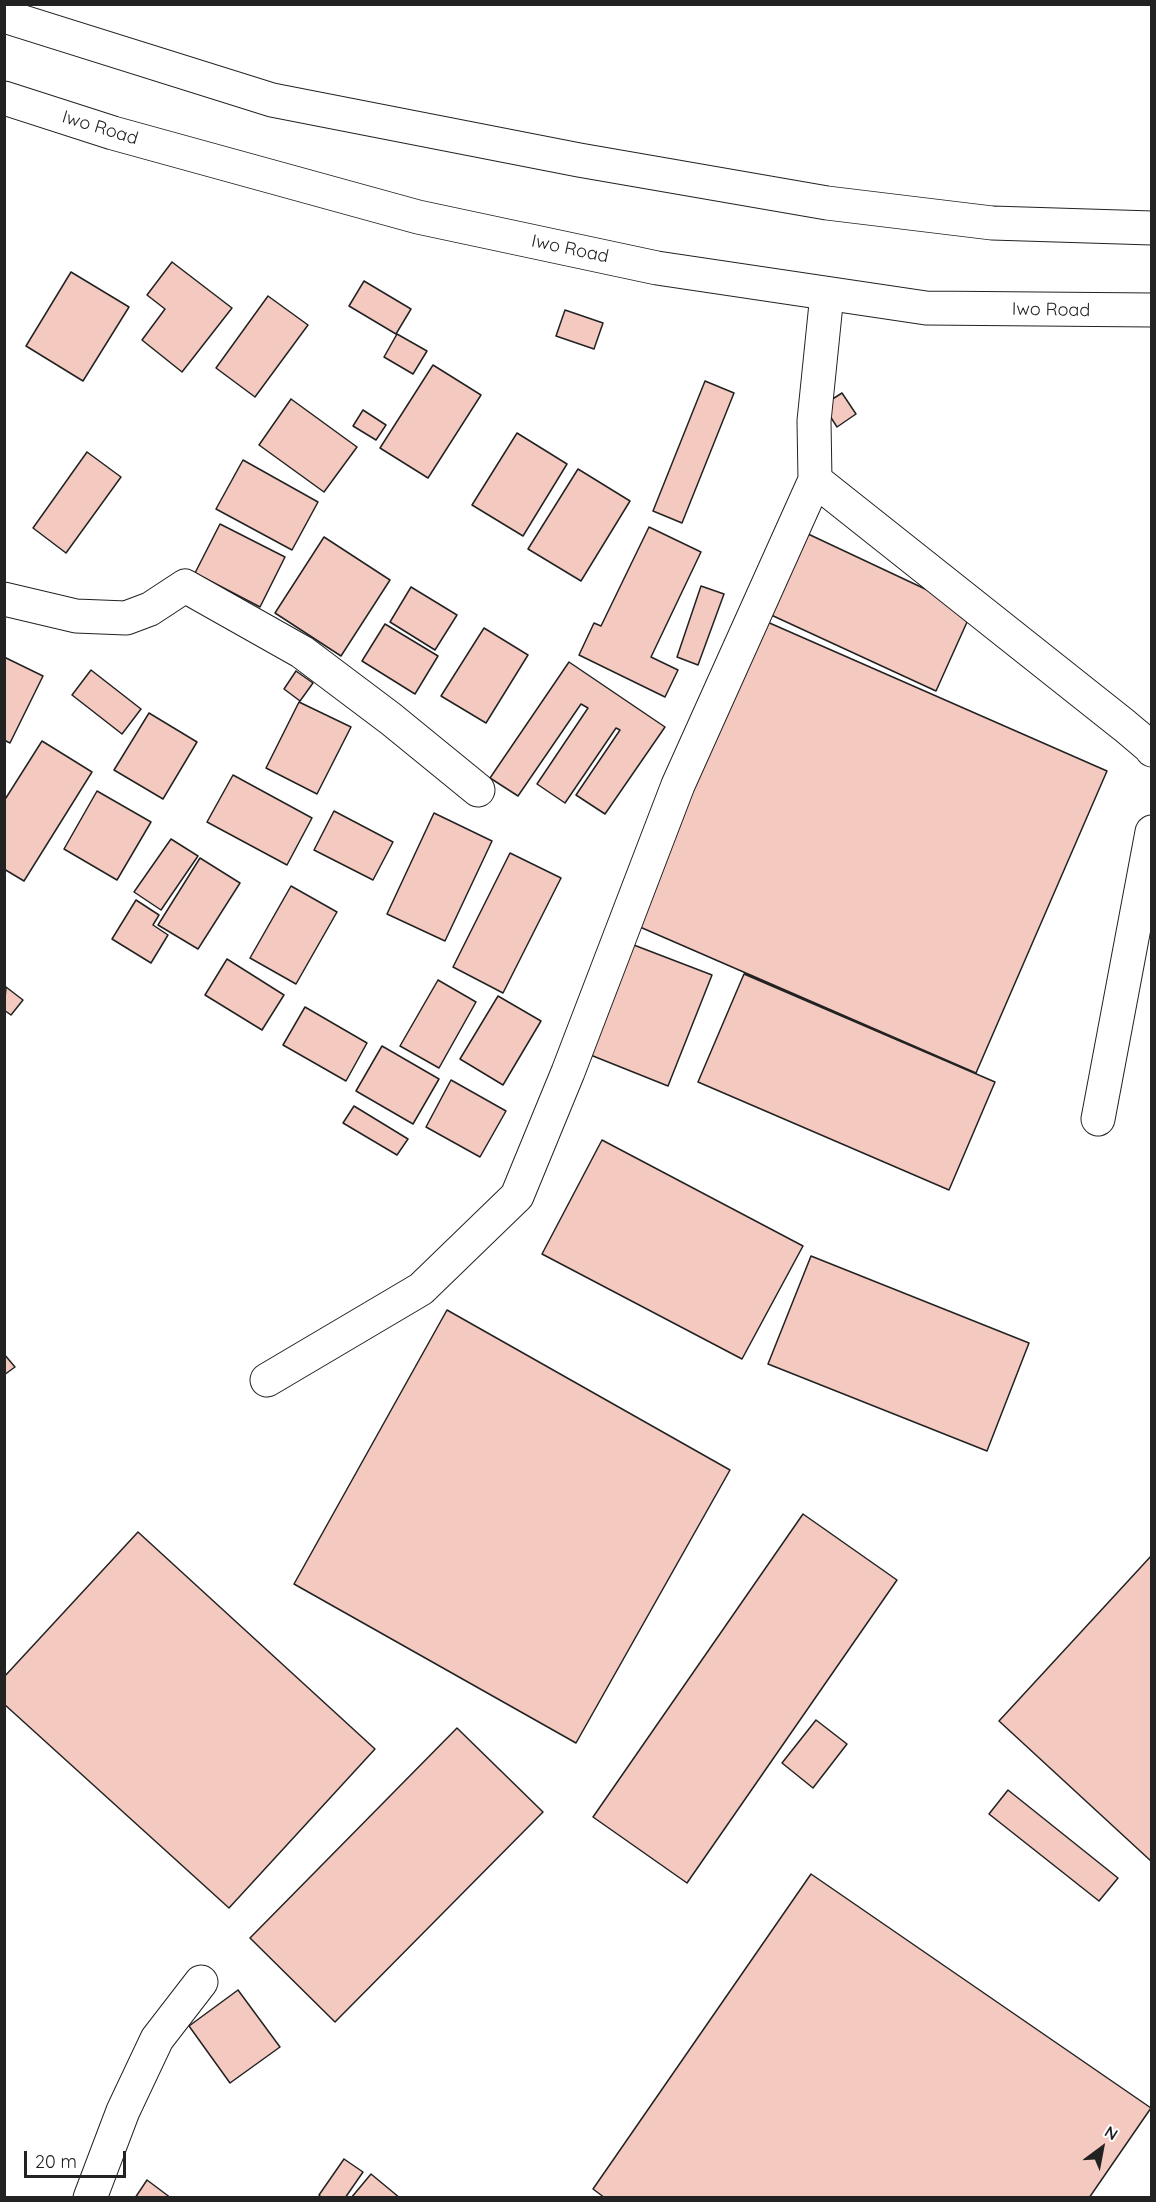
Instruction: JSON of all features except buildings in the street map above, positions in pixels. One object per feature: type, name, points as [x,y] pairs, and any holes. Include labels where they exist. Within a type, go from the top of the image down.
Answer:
[{"type":"street","points":[[4,16],[272,100],[579,160],[827,202],[992,223],[1152,228]]},
{"type":"street","name":"Iwo Road","points":[[4,98],[113,133],[417,217],[657,268],[926,308],[1152,310]]},
{"type":"street","points":[[267,1380],[421,1289],[517,1196],[568,1072],[678,785],[815,480],[814,421],[827,294]]},
{"type":"street","points":[[815,480],[1125,726],[1152,750]]},
{"type":"street","points":[[4,599],[76,616],[126,618],[150,609],[185,586],[302,652],[391,719],[478,790]]},
{"type":"street","points":[[1098,1119],[1152,832]]},
{"type":"street","points":[[90,2198],[123,2111],[157,2039],[201,1982]]}]
